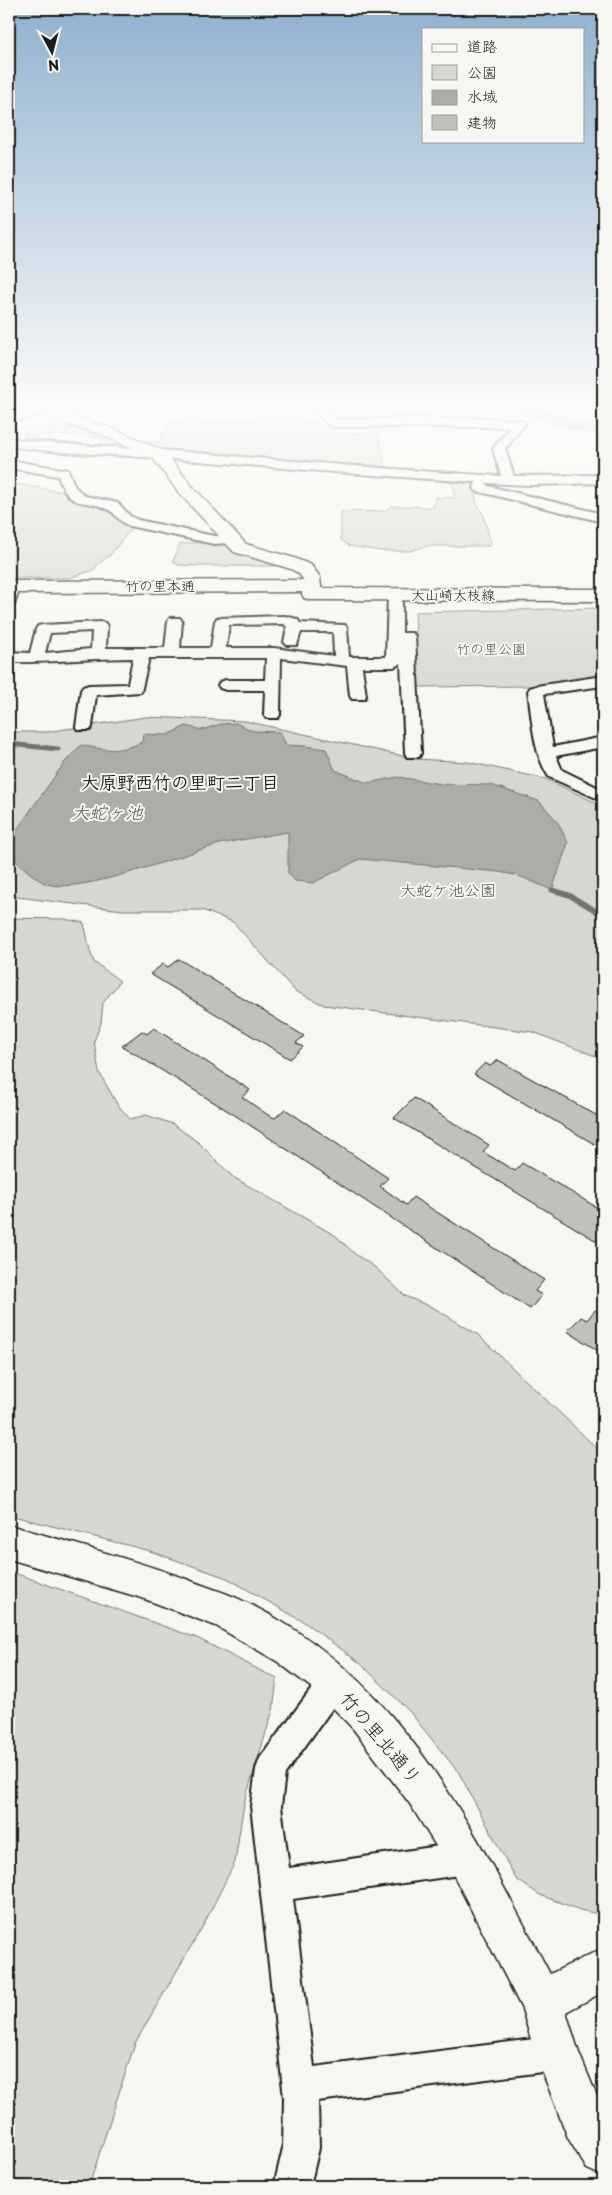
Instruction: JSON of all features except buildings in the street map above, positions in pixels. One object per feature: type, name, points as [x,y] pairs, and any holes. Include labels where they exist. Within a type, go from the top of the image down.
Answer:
[{"type":"main road","points":[[203,508],[230,539],[249,553],[303,568],[310,575],[311,590]]},
{"type":"main road","name":"大山崎大枝線","points":[[311,590],[603,587]]},
{"type":"main road","name":"大山崎大枝線","points":[[311,590],[400,595],[603,595]]},
{"type":"main road","name":"竹の里本通","points":[[10,593],[311,590]]},
{"type":"main road","name":"竹の里北通り","points":[[9,1542],[142,1581],[227,1612],[291,1649],[334,1682],[368,1716],[413,1776],[466,1858],[541,2002],[557,2053],[584,2122],[603,2152]]},
{"type":"main road","points":[[541,2002],[603,1969]]},
{"type":"street","points":[[115,508],[125,519],[134,523],[214,540],[230,539]]},
{"type":"street","points":[[564,508],[603,518]]},
{"type":"street","points":[[9,657],[36,658],[98,653],[274,653],[348,662],[394,662],[400,595]]},
{"type":"street","points":[[400,595],[413,753]]},
{"type":"street","points":[[218,653],[222,621],[285,620],[292,622],[294,627],[291,654]]},
{"type":"street","points":[[172,653],[175,621]]},
{"type":"street","points":[[36,658],[43,628],[100,626],[98,653]]},
{"type":"street","points":[[294,627],[340,628],[358,696]]},
{"type":"street","points":[[84,728],[89,690],[134,689],[142,653]]},
{"type":"street","points":[[272,715],[274,653]]},
{"type":"street","points":[[603,681],[536,690],[546,753],[555,773],[603,796]]},
{"type":"street","points":[[225,685],[273,685]]},
{"type":"street","points":[[546,753],[600,747]]},
{"type":"street","points":[[292,2186],[302,2148],[299,2086],[266,1806],[271,1770],[334,1682]]},
{"type":"street","points":[[276,1886],[466,1858]]},
{"type":"street","points":[[299,2086],[557,2053]]},
{"type":"green space","points":[[9,508],[104,508],[119,514],[126,521],[130,530],[110,555],[97,565],[94,570],[69,578],[9,578]]},
{"type":"green space","points":[[389,508],[480,508],[491,543],[489,546],[426,546],[410,551],[380,551],[349,546],[341,540],[341,512],[386,511]]},
{"type":"green space","points":[[225,541],[273,561],[277,566],[178,565],[173,561],[180,544]]},
{"type":"green space","name":"竹の里公園","points":[[603,608],[603,676],[534,686],[418,687],[415,612]]},
{"type":"green space","name":"大蛇ケ池公園","points":[[146,717],[245,721],[417,759],[468,762],[546,779],[603,806],[603,1059],[533,1032],[324,1005],[295,991],[233,922],[202,910],[122,910],[9,896],[9,732],[46,732]]},
{"type":"green space","points":[[9,918],[65,919],[84,923],[94,962],[120,981],[103,1003],[101,1023],[94,1041],[99,1072],[117,1104],[130,1119],[146,1115],[173,1124],[199,1143],[233,1177],[336,1236],[355,1254],[376,1268],[405,1296],[434,1308],[477,1334],[603,1454],[603,1915],[580,1910],[540,1895],[516,1879],[459,1773],[409,1711],[360,1663],[304,1622],[227,1578],[150,1551],[9,1515]]},
{"type":"green space","points":[[9,1571],[197,1638],[277,1679],[273,1710],[244,1803],[235,1862],[204,1924],[135,2043],[89,2186],[9,2186]]},
{"type":"water","name":"大蛇ヶ池","points":[[236,723],[253,731],[280,732],[286,745],[326,749],[335,770],[367,783],[398,777],[441,784],[491,785],[539,801],[557,821],[568,843],[552,890],[519,876],[499,872],[360,859],[313,883],[295,881],[288,873],[288,832],[220,844],[107,879],[63,886],[43,882],[27,871],[9,854],[10,839],[65,762],[81,745],[112,750],[126,748],[142,742],[143,734],[167,735],[186,726],[202,730],[221,724]]},
{"type":"waterway","points":[[9,744],[58,749]]},
{"type":"waterway","points":[[552,890],[569,895],[603,915]]},
{"type":"district","name":"大原野西竹の里町二丁目","points":[[180,783]]}]
